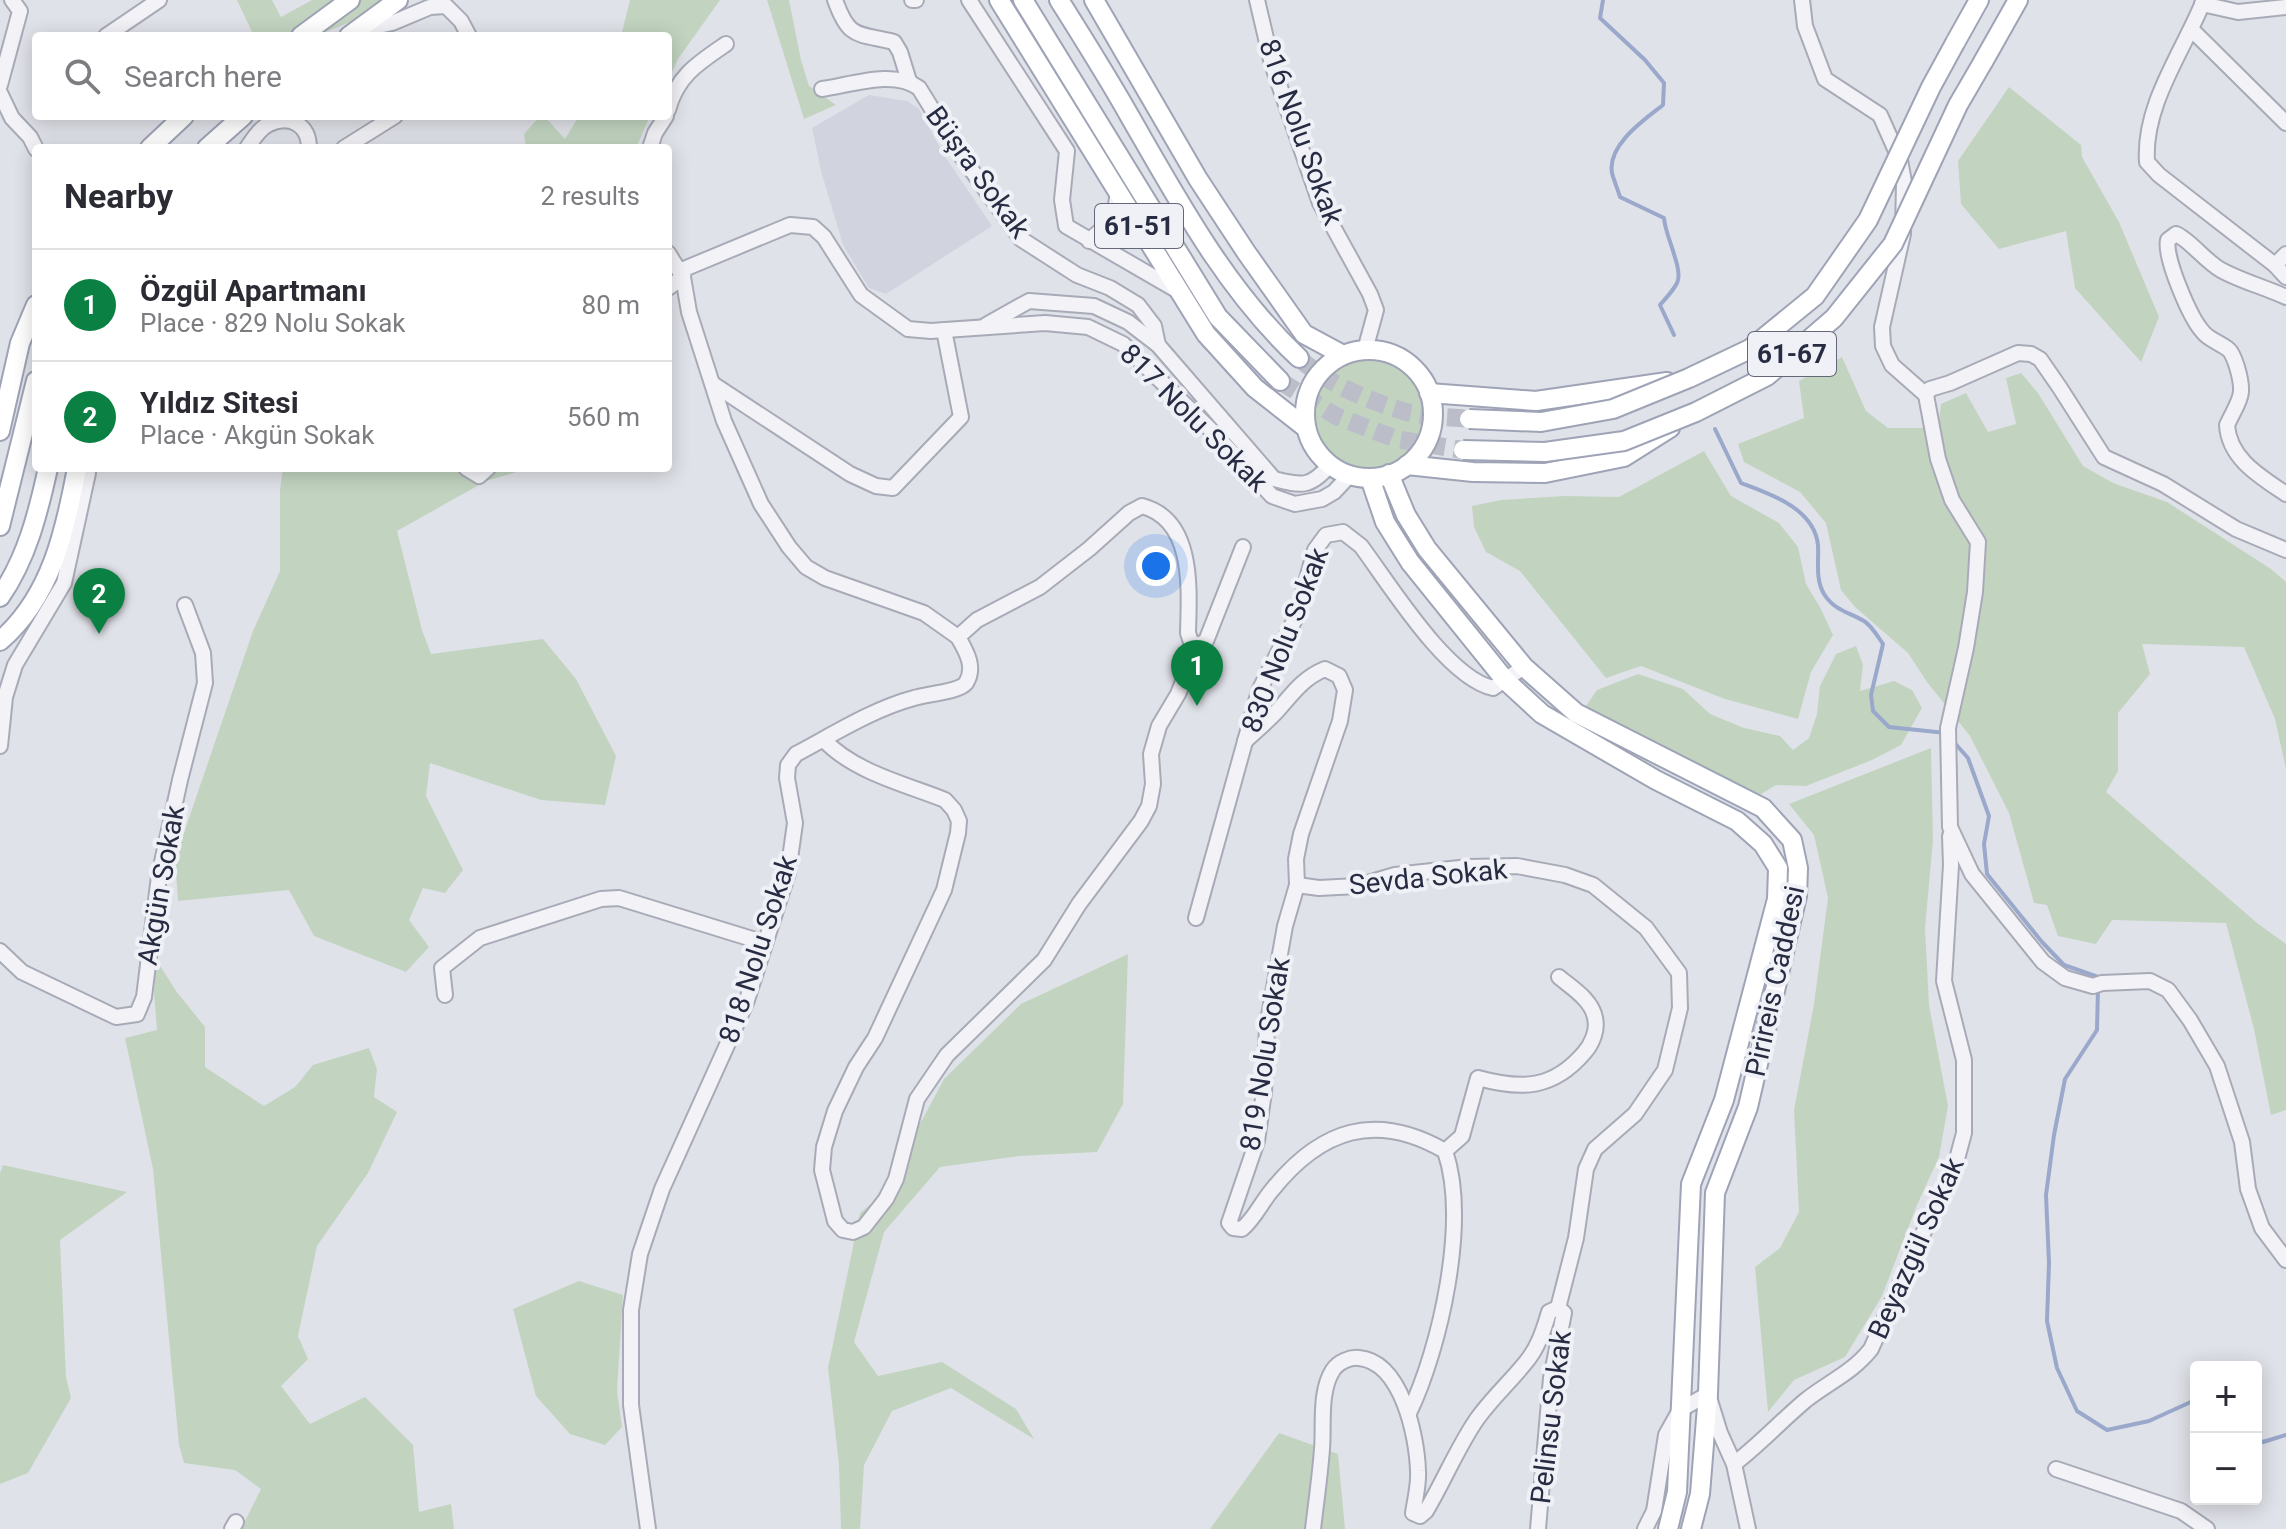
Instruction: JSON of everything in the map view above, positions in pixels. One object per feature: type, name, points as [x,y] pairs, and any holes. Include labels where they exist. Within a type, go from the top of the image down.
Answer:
[{"type":"main road","points":[[306,32],[350,0]]},
{"type":"main road","points":[[354,32],[398,0]]},
{"type":"main road","name":"61-51","points":[[999,0],[1206,334],[1255,388],[1306,428],[1315,449],[1330,465],[1350,475],[1370,478],[1389,474]]},
{"type":"main road","name":"61-51","points":[[1023,0],[1218,317],[1280,381]]},
{"type":"main road","points":[[1059,0],[1179,202],[1244,299],[1299,358]]},
{"type":"main road","name":"61-51","points":[[1094,0],[1198,179],[1246,252],[1304,334],[1343,355]]},
{"type":"main road","name":"61-67","points":[[1469,419],[1541,422],[1613,409],[1750,349],[1815,296],[1868,220],[1931,87],[1979,0]]},
{"type":"main road","name":"61-67","points":[[1463,450],[1545,452],[1624,441],[1696,412],[1767,376],[1834,318],[1893,244],[1958,105],[2018,0]]},
{"type":"main road","points":[[154,144],[180,120]]},
{"type":"main road","points":[[166,144],[191,120]]},
{"type":"main road","points":[[211,144],[238,120]]},
{"type":"main road","points":[[216,144],[227,129]]},
{"type":"main road","points":[[0,431],[20,343],[32,314]]},
{"type":"main road","points":[[1306,428],[1305,406],[1311,385],[1325,367],[1343,355],[1365,350],[1387,352],[1405,361],[1420,375],[1429,393],[1433,412],[1430,432],[1421,450],[1407,465],[1389,474]]},
{"type":"main road","name":"61-67","points":[[1429,393],[1536,401],[1607,393],[1689,378]]},
{"type":"main road","points":[[0,526],[32,400]]},
{"type":"main road","name":"61-67","points":[[1407,465],[1473,472],[1545,473],[1624,457],[1696,412]]},
{"type":"main road","points":[[0,597],[36,526],[47,472]]},
{"type":"main road","points":[[0,641],[19,624],[41,591],[58,550],[82,472]]},
{"type":"main road","name":"Pirireis Caddesi","points":[[1389,474],[1406,515],[1427,549],[1524,667],[1576,713],[1763,808],[1792,840],[1798,868],[1797,896],[1748,1107],[1715,1193],[1708,1394],[1700,1494],[1691,1529]]},
{"type":"main road","name":"Pirireis Caddesi","points":[[1370,478],[1385,522],[1410,562],[1505,680],[1542,714],[1656,780],[1737,821],[1763,844],[1778,868],[1777,899],[1724,1100],[1691,1184],[1677,1492],[1668,1529]]},
{"type":"street","points":[[112,32],[159,0]]},
{"type":"street","name":"Büşra Sokak","points":[[835,0],[843,23],[850,31],[894,42],[909,81]]},
{"type":"street","name":"Büşra Sokak","points":[[969,0],[1067,151],[1062,200],[1066,226],[1178,291]]},
{"type":"street","name":"816 Nolu Sokak","points":[[1257,0],[1272,64],[1320,203],[1376,310],[1365,350]]},
{"type":"street","points":[[1802,0],[1805,26],[1825,79],[1880,115],[1900,160],[1904,182],[1903,234],[1882,327],[1883,346],[1892,365],[1926,395],[1930,389],[2018,353],[2031,354],[2040,359],[2104,457],[2163,484],[2236,529],[2286,550]]},
{"type":"street","points":[[2286,7],[2238,12],[2203,2],[2166,80],[2146,148],[2147,162],[2159,175],[2275,265],[2286,277]]},
{"type":"street","points":[[0,85],[20,4]]},
{"type":"street","points":[[357,32],[392,23],[430,7],[446,6],[467,32]]},
{"type":"street","points":[[2192,30],[2286,123]]},
{"type":"street","points":[[672,96],[693,66],[726,44]]},
{"type":"street","name":"Büşra Sokak","points":[[822,89],[889,79],[909,81],[919,88],[960,154],[1021,239],[1077,275],[1110,288],[1138,305],[1154,326],[1158,345]]},
{"type":"street","points":[[0,93],[12,118],[34,144]]},
{"type":"street","points":[[250,144],[267,125],[284,120]]},
{"type":"street","points":[[290,120],[300,124],[308,135],[309,144]]},
{"type":"street","points":[[350,144],[389,120]]},
{"type":"street","points":[[651,144],[663,120]]},
{"type":"street","points":[[1089,241],[1114,218],[1118,191]]},
{"type":"street","name":"817 Nolu Sokak","points":[[683,277],[684,269],[781,229],[803,224],[813,227],[824,237],[861,295],[908,329],[944,330],[1045,323],[1088,327],[1123,344],[1212,431],[1272,496],[1295,504],[1322,499],[1334,492],[1350,475]]},
{"type":"street","points":[[2286,297],[2221,270],[2202,257],[2182,236],[2176,234],[2168,240],[2167,250],[2194,319],[2203,333],[2230,351],[2239,372],[2242,394],[2239,406],[2227,425],[2233,446],[2250,470],[2286,494]]},
{"type":"street","points":[[2275,265],[2286,254]]},
{"type":"street","points":[[672,259],[683,277],[689,312],[724,421],[761,504],[806,567],[825,578],[924,613],[958,637],[977,620],[1040,587],[1129,513],[1142,506],[1164,516],[1175,529],[1186,560],[1188,633],[1191,642],[1198,645]]},
{"type":"street","points":[[672,285],[683,277]]},
{"type":"street","name":"817 Nolu Sokak","points":[[982,327],[1029,301],[1094,306],[1128,322],[1158,345],[1274,479],[1298,485],[1317,480],[1330,465]]},
{"type":"street","points":[[713,384],[850,474],[876,486],[893,488],[961,417],[944,330]]},
{"type":"street","name":"Beyazgül Sokak","points":[[1734,1464],[1809,1398],[1857,1366],[1871,1349],[1953,1174],[1964,1133],[1964,1060],[1944,981],[1951,865],[1948,728],[1966,648],[1975,592],[1978,542],[1952,500],[1938,459],[1926,395]]},
{"type":"street","points":[[0,746],[5,697],[15,665],[64,583],[82,472]]},
{"type":"street","name":"830 Nolu Sokak","points":[[1196,918],[1259,691],[1297,615],[1315,550],[1326,535],[1343,532],[1361,546],[1454,667],[1479,685],[1493,688],[1505,680]]},
{"type":"street","points":[[824,740],[836,753],[852,761],[945,800],[959,821],[944,890],[875,1038],[856,1067],[835,1111],[824,1147],[822,1170],[835,1221],[843,1230],[853,1232],[864,1227],[886,1199],[896,1179],[917,1099],[947,1055],[1044,960],[1079,904],[1141,821],[1149,806],[1153,784],[1151,754],[1159,726],[1178,694],[1198,645],[1206,641],[1243,547]]},
{"type":"street","name":"Akgün Sokak","points":[[0,951],[22,972],[116,1017],[137,1014],[144,997],[162,865],[205,683],[203,653],[185,605]]},
{"type":"street","name":"818 Nolu Sokak","points":[[648,1529],[631,1405],[631,1310],[640,1254],[662,1189],[746,1003],[788,873],[795,823],[787,778],[788,765],[796,754],[910,699],[959,689],[967,682],[971,668],[958,637]]},
{"type":"street","points":[[1505,680],[1524,667]]},
{"type":"street","name":"819 Nolu Sokak","points":[[1245,741],[1311,675],[1325,669],[1339,676],[1345,690],[1340,721],[1301,834],[1296,859],[1297,885],[1285,926],[1267,1027],[1264,1092],[1257,1141],[1229,1223],[1233,1228],[1242,1229],[1295,1165],[1346,1133],[1369,1128],[1391,1129],[1445,1151]]},
{"type":"street","points":[[1950,827],[1972,874],[2043,962],[2065,978],[2098,985],[2150,981],[2168,990],[2217,1066],[2242,1142],[2248,1189],[2262,1228],[2286,1260]]},
{"type":"street","name":"Sevda Sokak","points":[[1297,885],[1319,888],[1358,886],[1395,875],[1469,867],[1517,866],[1565,875],[1593,885],[1646,928],[1679,973],[1680,1008],[1665,1070],[1635,1114],[1595,1149],[1586,1169],[1576,1238],[1558,1308]]},
{"type":"street","points":[[445,995],[442,968],[480,938],[601,899],[619,898],[765,943]]},
{"type":"street","points":[[1409,1413],[1423,1383],[1438,1332],[1449,1275],[1453,1215],[1450,1166],[1445,1151],[1462,1136],[1478,1078],[1513,1085],[1550,1081],[1573,1065],[1592,1043],[1595,1018],[1591,1008],[1586,999],[1559,977]]},
{"type":"street","points":[[1313,1529],[1326,1391],[1333,1370],[1343,1361],[1366,1359],[1395,1384],[1409,1413],[1419,1474],[1413,1513],[1420,1516],[1436,1495],[1452,1458],[1477,1419],[1503,1385],[1528,1361],[1543,1334],[1549,1312],[1558,1308]]},
{"type":"street","name":"Pelinsu Sokak","points":[[1538,1529],[1551,1378],[1564,1313],[1558,1308]]},
{"type":"street","points":[[1645,1529],[1654,1511],[1666,1435],[1680,1410],[1708,1394],[1734,1464],[1748,1529]]},
{"type":"street","points":[[2056,1469],[2181,1511],[2207,1529]]},
{"type":"shaded area","points":[[869,95],[907,101],[919,109],[944,155],[992,226],[886,294],[869,288],[843,245],[812,128]]},
{"type":"green space","points":[[237,0],[272,0],[281,17],[312,0],[404,0],[326,32],[252,32]]},
{"type":"green space","points":[[630,0],[720,0],[672,72],[672,32],[622,32]]},
{"type":"green space","points":[[767,0],[789,0],[809,86],[836,105],[804,119]]},
{"type":"green space","points":[[2009,87],[2081,145],[2082,157],[2119,222],[2159,317],[2141,362],[2075,288],[2066,231],[1999,249],[1961,204],[1958,161]]},
{"type":"green space","points":[[536,120],[548,120],[565,139],[577,120],[648,120],[638,144],[525,144],[524,134]]},
{"type":"green space","points":[[1369,355],[1392,359],[1411,372],[1424,391],[1428,414],[1424,437],[1411,456],[1392,469],[1369,473],[1346,469],[1327,456],[1314,437],[1310,414],[1314,391],[1327,372],[1346,359]]},
{"type":"green space","points":[[1842,357],[1866,411],[1888,428],[1938,428],[1941,404],[1966,393],[1988,432],[2016,424],[2006,378],[2021,373],[2038,393],[2083,466],[2113,483],[2167,502],[2271,569],[2286,582],[2286,769],[2275,719],[2244,647],[2142,644],[2150,674],[2118,713],[2118,771],[2106,792],[2257,923],[2286,944],[2286,1110],[2271,1115],[2254,1029],[2226,923],[2112,920],[2096,944],[2058,936],[2047,905],[2034,903],[2009,813],[1970,736],[1908,653],[1855,607],[1841,590],[1826,523],[1800,492],[1744,462],[1738,444],[1804,418],[1799,381]]},
{"type":"green space","points":[[1704,451],[1731,496],[1779,523],[1798,547],[1806,584],[1833,635],[1811,672],[1798,719],[1725,699],[1641,666],[1606,678],[1520,571],[1486,552],[1474,527],[1472,506],[1501,500],[1565,496],[1619,497]]},
{"type":"green space","points":[[282,472],[516,472],[486,481],[397,531],[422,630],[431,654],[543,639],[576,679],[616,756],[605,805],[541,800],[430,763],[426,796],[463,870],[445,893],[423,888],[409,920],[429,947],[406,972],[314,936],[289,890],[178,901],[175,859],[253,631],[280,571]]},
{"type":"green space","points":[[1856,646],[1863,665],[1860,691],[1894,681],[1912,690],[1922,708],[1901,745],[1806,786],[1776,785],[1758,796],[1584,709],[1597,690],[1638,674],[1683,689],[1710,714],[1744,728],[1780,736],[1793,750],[1809,738],[1817,714],[1820,686],[1836,654]]},
{"type":"green space","points":[[1931,748],[1933,840],[1925,928],[1929,1005],[1948,1106],[1939,1157],[1882,1296],[1845,1357],[1794,1380],[1768,1412],[1755,1267],[1780,1248],[1799,1212],[1794,1110],[1814,1004],[1828,898],[1814,835],[1789,804]]},
{"type":"green space","points":[[1128,954],[1123,1104],[1097,1152],[1019,1156],[940,1167],[884,1232],[854,1342],[878,1376],[942,1362],[1016,1409],[1034,1439],[951,1388],[892,1411],[864,1465],[860,1529],[841,1529],[839,1465],[828,1368],[860,1213],[882,1195],[944,1079],[1021,1004]]},
{"type":"green space","points":[[156,959],[176,991],[205,1027],[205,1067],[264,1106],[295,1087],[313,1065],[369,1048],[377,1069],[374,1097],[397,1112],[368,1173],[317,1246],[298,1336],[308,1359],[281,1386],[310,1424],[365,1397],[413,1445],[419,1512],[451,1504],[454,1529],[241,1529],[261,1489],[235,1470],[184,1463],[179,1445],[153,1169],[125,1038],[157,1030],[154,992]]},
{"type":"green space","points":[[3,1165],[127,1192],[60,1240],[66,1377],[71,1398],[28,1473],[0,1484],[0,1173]]},
{"type":"green space","points":[[579,1281],[623,1295],[617,1391],[622,1427],[605,1445],[570,1434],[536,1396],[513,1309]]},
{"type":"green space","points":[[1279,1433],[1338,1454],[1345,1529],[1210,1529]]},
{"type":"waterway","points":[[1603,0],[1600,18],[1645,60],[1664,83],[1663,105],[1621,143],[1615,153],[1612,173],[1620,197],[1664,218],[1678,277],[1674,289],[1660,305],[1674,335]]},
{"type":"waterway","points":[[1715,429],[1741,483],[1789,504],[1808,521],[1818,545],[1818,576],[1824,594],[1837,607],[1867,623],[1883,644],[1871,695],[1873,711],[1889,727],[1946,733]]},
{"type":"waterway","points":[[1952,740],[1968,758],[1989,816],[1984,844],[1987,874],[2064,965],[2098,979]]},
{"type":"waterway","points":[[2098,988],[2097,1030],[2065,1079],[2046,1195],[2049,1263],[2047,1321],[2057,1368],[2077,1411],[2107,1430],[2149,1421],[2190,1402]]},
{"type":"waterway","points":[[2262,1441],[2286,1435]]},
{"type":"tunnel","points":[[1299,358],[1336,384],[1378,403],[1414,414],[1469,419]]},
{"type":"tunnel","points":[[1280,381],[1336,416],[1396,439],[1463,450]]},
{"type":"place","name":"Yıldız Sitesi","points":[[99,634]]},
{"type":"place","name":"Özgül Apartmanı","points":[[1197,706]]}]
